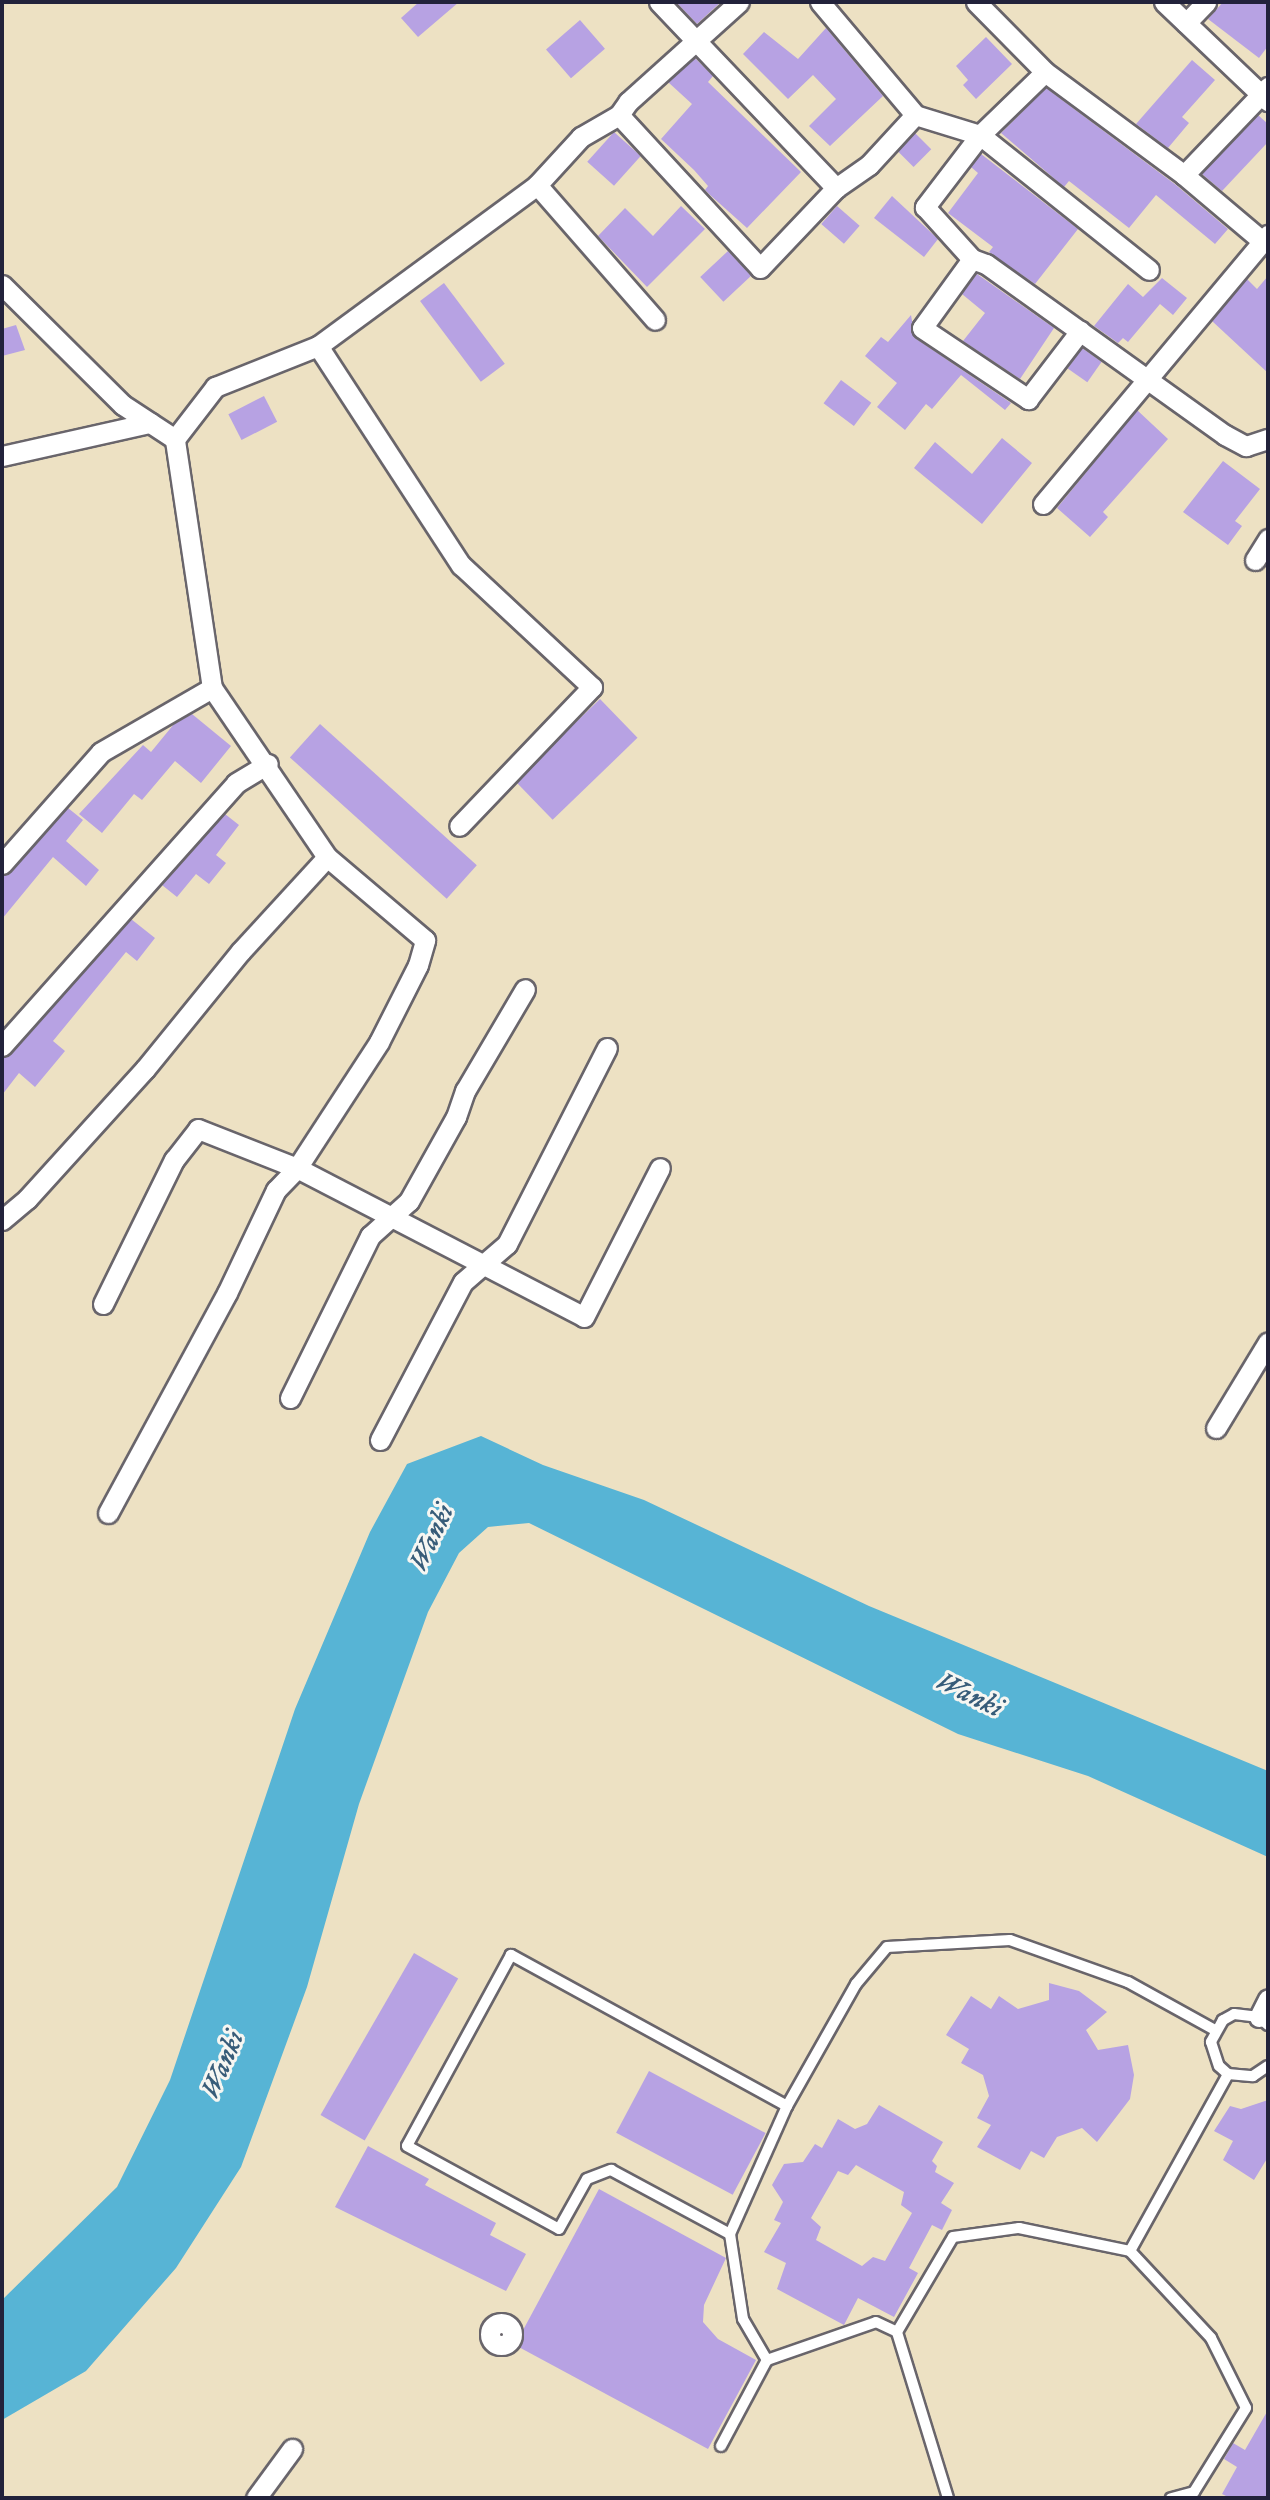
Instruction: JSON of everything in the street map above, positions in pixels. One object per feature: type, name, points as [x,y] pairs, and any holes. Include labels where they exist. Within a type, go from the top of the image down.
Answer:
[{"type":"street","points":[[659,2],[836,188]]},
{"type":"street","points":[[108,1513],[227,1293],[276,1190],[297,1168],[379,1042],[418,965],[425,940],[327,857],[268,764],[212,688],[175,439],[215,387],[318,346],[537,185],[581,137],[619,115],[739,2]]},
{"type":"street","points":[[820,2],[915,115],[980,135],[1149,270]]},
{"type":"street","points":[[976,2],[1045,72],[1265,238],[1044,504]]},
{"type":"street","points":[[1164,2],[1266,94],[1184,175]]},
{"type":"street","points":[[1186,23],[1206,2]]},
{"type":"street","points":[[1045,72],[980,135],[925,207],[972,259],[1246,446],[1268,439]]},
{"type":"street","points":[[619,115],[760,268],[836,188],[869,165],[915,115]]},
{"type":"street","points":[[537,185],[655,320]]},
{"type":"street","points":[[972,259],[922,328],[1028,399],[1080,331]]},
{"type":"street","points":[[2,285],[123,405],[175,439]]},
{"type":"street","points":[[2,309],[22,303]]},
{"type":"street","points":[[318,346],[461,565],[592,687],[459,826]]},
{"type":"street","points":[[2,456],[150,422]]},
{"type":"street","points":[[1255,560],[1268,539]]},
{"type":"street","points":[[2,864],[101,752],[212,688]]},
{"type":"street","points":[[2,1046],[236,783],[268,764]]},
{"type":"street","points":[[5,1210],[27,1199],[136,1079],[241,951],[327,857]]},
{"type":"street","points":[[290,1398],[370,1236],[409,1201],[456,1117],[465,1091],[525,989]]},
{"type":"street","points":[[380,1440],[463,1282],[507,1244],[607,1048]]},
{"type":"street","points":[[103,1304],[174,1160],[198,1129],[297,1168],[584,1317],[660,1167]]},
{"type":"street","points":[[1216,1428],[1268,1342]]},
{"type":"street","points":[[1264,2021],[1268,1999]]},
{"type":"street","points":[[256,2498],[292,2449]]},
{"type":"lane","points":[[767,2360],[743,2319],[730,2235],[788,2106],[856,1984],[887,1947],[1010,1940],[1128,1982],[1215,2030]]},
{"type":"lane","points":[[730,2235],[611,2170],[587,2179],[559,2229],[407,2146],[511,1955],[788,2106]]},
{"type":"lane","points":[[1264,2021],[1234,2014],[1215,2030],[1213,2055],[1228,2074],[1253,2076],[1268,2066]]},
{"type":"lane","points":[[1130,2252],[1228,2074]]},
{"type":"lane","points":[[897,2332],[953,2237],[1019,2228],[1130,2252],[1211,2338],[1246,2408],[1194,2492],[1171,2498]]},
{"type":"lane","points":[[721,2446],[767,2360],[876,2322],[897,2332],[948,2498]]},
{"type":"water","name":"Wanki","points":[[481,1436],[543,1465],[644,1500],[869,1606],[1268,1771],[1268,1857],[1088,1776],[958,1734],[529,1523],[488,1527],[459,1553],[428,1612],[359,1804],[307,1987],[241,2167],[176,2268],[86,2371],[2,2420],[2,2300],[117,2187],[170,2080],[295,1709],[370,1532],[407,1464]]},
{"type":"building","points":[[419,2],[459,2],[418,37],[401,18]]},
{"type":"building","points":[[676,2],[721,2],[697,24]]},
{"type":"building","points":[[1223,2],[1268,2],[1268,46],[1259,58],[1208,19]]},
{"type":"building","points":[[580,20],[605,49],[571,78],[546,50]]},
{"type":"building","points":[[826,28],[883,96],[830,146],[809,126],[836,99],[813,75],[788,99],[743,54],[764,32],[798,59]]},
{"type":"building","points":[[986,37],[1012,64],[976,99],[963,85],[968,80],[956,66]]},
{"type":"building","points":[[695,58],[713,76],[708,82],[801,172],[747,228],[705,190],[708,186],[661,139],[692,104],[668,82]]},
{"type":"building","points":[[1192,60],[1215,80],[1182,117],[1189,123],[1168,148],[1136,124]]},
{"type":"building","points":[[1046,88],[1176,185],[1228,229],[1215,244],[1156,195],[1129,228],[1069,181],[1064,187],[1001,133]]},
{"type":"building","points":[[1258,115],[1268,124],[1268,142],[1222,191],[1202,174]]},
{"type":"building","points":[[614,132],[641,156],[614,186],[587,162]]},
{"type":"building","points":[[915,133],[931,149],[914,167],[897,151]]},
{"type":"building","points":[[981,154],[1078,229],[1035,284],[989,252],[993,247],[948,213],[978,173],[971,167]]},
{"type":"building","points":[[892,196],[938,239],[924,257],[874,218]]},
{"type":"building","points":[[681,206],[705,229],[647,287],[598,236],[625,208],[653,236]]},
{"type":"building","points":[[837,206],[860,226],[844,244],[821,224]]},
{"type":"building","points":[[728,251],[751,276],[723,302],[700,277]]},
{"type":"building","points":[[977,274],[1054,328],[1020,379],[963,341],[985,313],[962,294]]},
{"type":"building","points":[[1268,276],[1268,373],[1212,321],[1247,279],[1257,289]]},
{"type":"building","points":[[1162,278],[1187,298],[1173,315],[1160,304],[1128,342],[1123,338],[1118,343],[1094,326],[1128,284],[1143,297]]},
{"type":"building","points":[[444,283],[505,364],[481,382],[420,301]]},
{"type":"building","points":[[911,315],[915,338],[1011,403],[1005,410],[961,375],[932,409],[926,404],[905,430],[877,407],[897,383],[865,356],[881,337],[888,342]]},
{"type":"building","points":[[16,325],[25,350],[2,356],[2,329]]},
{"type":"building","points":[[1082,348],[1102,362],[1087,382],[1068,368]]},
{"type":"building","points":[[841,380],[871,403],[854,426],[824,403]]},
{"type":"building","points":[[264,396],[277,422],[242,440],[228,414]]},
{"type":"building","points":[[1137,410],[1168,439],[1103,512],[1108,517],[1090,537],[1057,508]]},
{"type":"building","points":[[1002,438],[1032,463],[982,524],[914,468],[935,442],[972,474]]},
{"type":"building","points":[[1223,461],[1260,489],[1235,521],[1242,526],[1228,545],[1183,512]]},
{"type":"building","points":[[600,699],[638,738],[553,820],[515,781]]},
{"type":"building","points":[[192,714],[231,746],[201,783],[175,761],[142,800],[134,794],[102,833],[79,814],[143,745],[151,752],[174,724]]},
{"type":"building","points":[[320,724],[477,865],[447,899],[290,757]]},
{"type":"building","points":[[68,808],[83,820],[66,841],[99,870],[86,886],[53,857],[2,919],[2,876],[11,872]]},
{"type":"building","points":[[225,814],[239,825],[216,855],[226,863],[209,884],[196,874],[177,897],[162,885]]},
{"type":"building","points":[[131,919],[155,938],[137,961],[126,952],[53,1041],[65,1051],[35,1087],[19,1073],[2,1095],[2,1060]]},
{"type":"building","points":[[414,1953],[458,1978],[365,2140],[321,2115]]},
{"type":"building","points":[[1049,1983],[1079,1991],[1107,2012],[1086,2030],[1098,2050],[1128,2045],[1134,2075],[1130,2099],[1097,2142],[1082,2128],[1057,2137],[1044,2158],[1031,2151],[1020,2170],[977,2147],[991,2125],[977,2118],[989,2096],[983,2075],[961,2063],[969,2049],[946,2035],[971,1996],[991,2009],[999,1996],[1018,2009],[1049,2000]]},
{"type":"building","points":[[649,2071],[766,2133],[733,2195],[616,2133]]},
{"type":"building","points":[[1268,2100],[1268,2157],[1254,2180],[1223,2160],[1233,2141],[1214,2131],[1230,2106],[1241,2109]]},
{"type":"building","points":[[879,2105],[943,2142],[932,2161],[937,2166],[935,2172],[954,2183],[941,2203],[952,2210],[942,2230],[932,2225],[909,2268],[918,2273],[894,2317],[858,2298],[844,2325],[777,2289],[786,2263],[764,2252],[781,2223],[774,2220],[783,2202],[772,2185],[784,2164],[803,2162],[815,2144],[822,2148],[838,2119],[855,2129],[867,2124]],"holes":[[[856,2165],[904,2192],[901,2205],[912,2213],[885,2261],[873,2257],[862,2266],[816,2240],[821,2227],[811,2218],[838,2171],[848,2175]]]},
{"type":"building","points":[[368,2146],[429,2179],[425,2185],[496,2223],[490,2235],[526,2254],[506,2291],[335,2207]]},
{"type":"building","points":[[599,2189],[726,2258],[704,2305],[703,2322],[718,2339],[756,2360],[708,2449],[515,2345]]},
{"type":"building","points":[[1268,2410],[1268,2498],[1230,2498],[1222,2494],[1237,2467],[1224,2459],[1233,2443],[1245,2450]]}]
